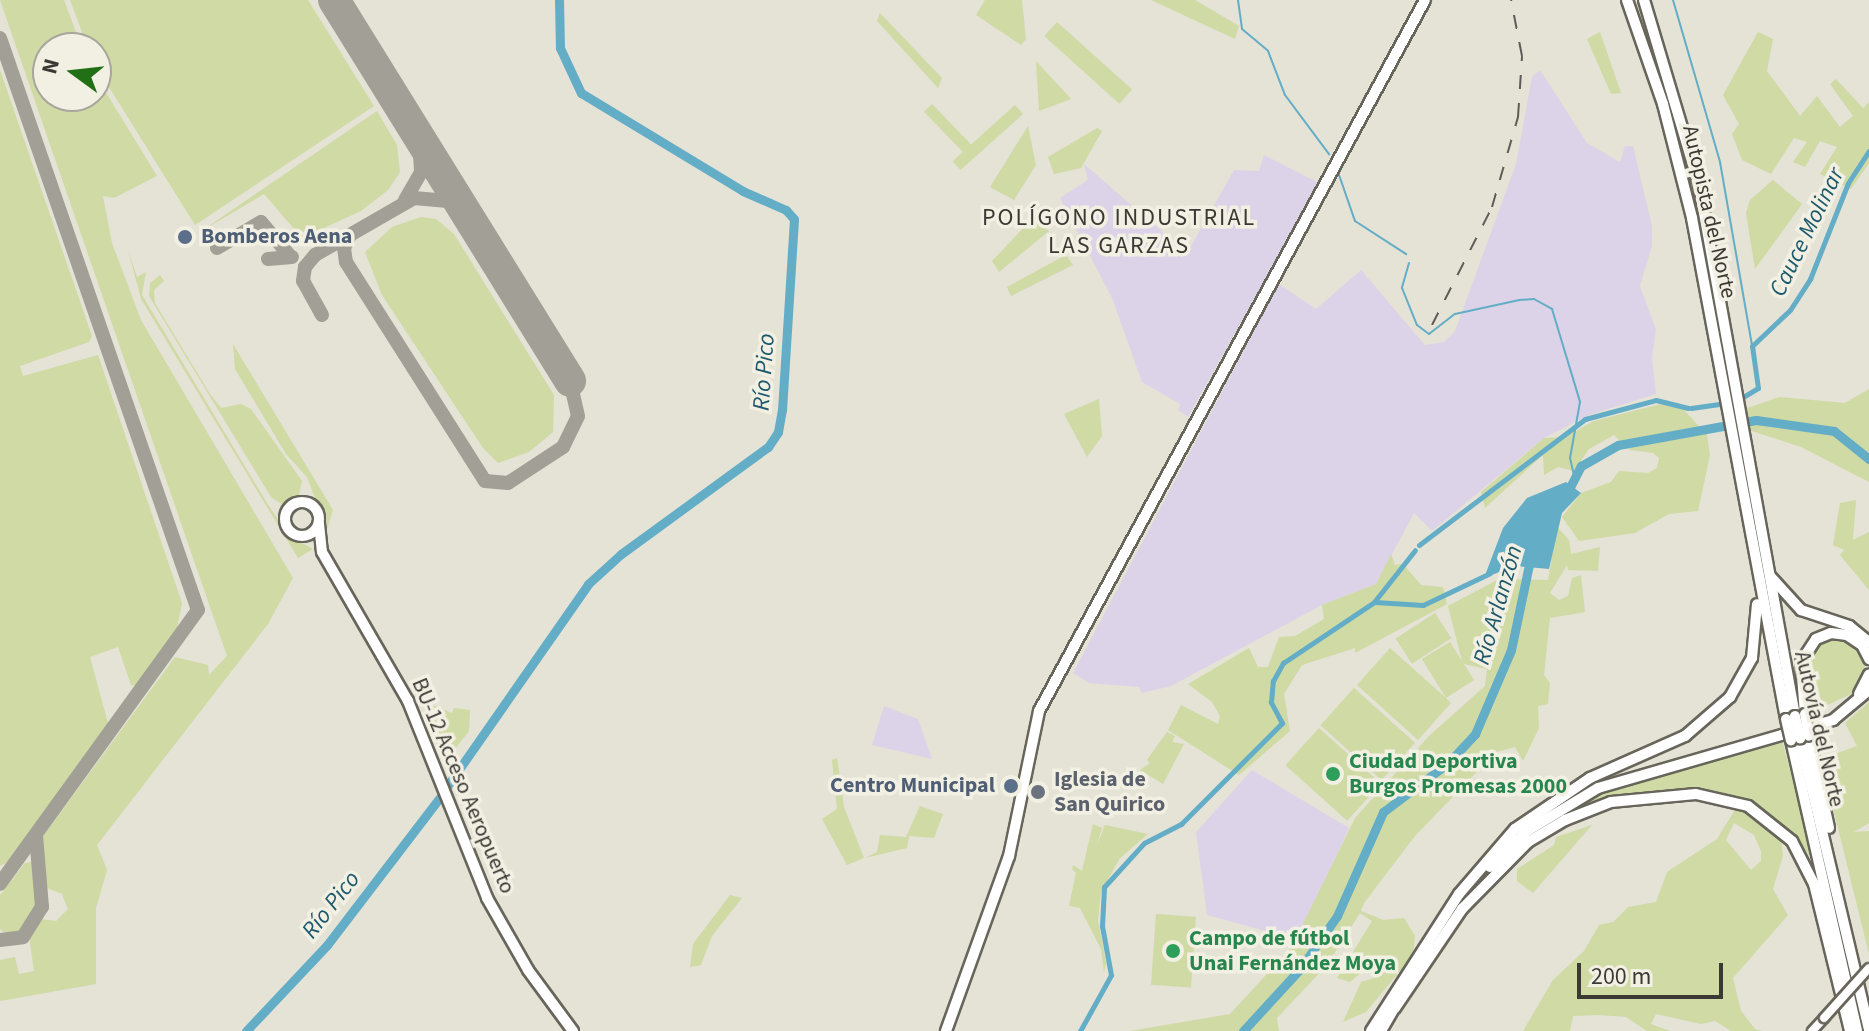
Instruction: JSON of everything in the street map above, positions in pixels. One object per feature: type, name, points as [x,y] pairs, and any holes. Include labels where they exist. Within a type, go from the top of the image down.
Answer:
[{"type":"highway","points":[[948,1031],[1009,856],[1029,742],[1048,695],[1425,0]]},
{"type":"highway","name":"Autopista del Norte","points":[[1627,0],[1671,136],[1730,388]]},
{"type":"highway","name":"Autopista del Norte","points":[[1644,0],[1692,154],[1738,436]]},
{"type":"highway","name":"Autovía del Norte","points":[[1738,436],[1753,559],[1795,716]]},
{"type":"highway","name":"Autovía del Norte","points":[[1738,436],[1857,1031]]},
{"type":"highway","points":[[293,504],[313,506],[319,524],[308,536],[298,536],[285,522],[293,504]]},
{"type":"highway","name":"BU-12 Acceso Aeropuerto","points":[[319,524],[322,552],[400,682],[487,898],[528,970],[573,1031]]},
{"type":"highway","name":"BU-12 Acceso Aeropuerto","points":[[298,536],[322,552]]},
{"type":"highway","points":[[1371,1031],[1446,913],[1500,846],[1562,794],[1672,744],[1730,697],[1748,669],[1756,642],[1753,559]]},
{"type":"highway","points":[[1766,569],[1780,592],[1801,610],[1849,626],[1869,642]]},
{"type":"highway","points":[[1869,659],[1862,645],[1847,635],[1831,633],[1816,639],[1801,662],[1795,716],[1849,910],[1869,1030]]},
{"type":"highway","points":[[1500,846],[1559,802],[1615,775],[1834,712],[1859,693],[1869,674]]},
{"type":"highway","points":[[1381,1031],[1483,875],[1553,813],[1621,779],[1833,720],[1869,690]]},
{"type":"highway","points":[[1395,1008],[1462,909],[1528,842],[1565,820],[1611,802],[1696,794],[1748,806],[1792,841],[1814,884],[1850,1031]]},
{"type":"main road","points":[[1812,1031],[1869,968]]},
{"type":"shaded area","points":[[1540,70],[1587,143],[1620,162],[1625,146],[1633,146],[1652,226],[1652,246],[1640,286],[1656,330],[1652,357],[1656,394],[1589,415],[1544,438],[1432,531],[1414,513],[1376,584],[1322,605],[1171,686],[1142,693],[1139,687],[1089,683],[1073,673],[1279,284],[1316,309],[1361,270],[1425,345],[1444,342],[1455,331],[1516,164],[1532,77]]},
{"type":"shaded area","points":[[1264,155],[1319,183],[1188,417],[1178,410],[1180,404],[1142,382],[1112,298],[1060,198],[1088,180],[1084,164],[1187,253],[1234,170],[1259,171]]},
{"type":"shaded area","points":[[884,706],[918,719],[932,759],[872,745]]},
{"type":"shaded area","points":[[1252,770],[1349,828],[1298,940],[1207,915],[1196,832]]},
{"type":"green space","points":[[0,0],[64,0],[76,32],[32,32],[32,92]]},
{"type":"green space","points":[[70,0],[308,0],[374,106],[195,225],[112,92],[112,32],[82,32]]},
{"type":"green space","points":[[985,0],[1022,0],[1026,39],[1021,45],[976,15]]},
{"type":"green space","points":[[1151,0],[1195,0],[1239,26],[1235,39]]},
{"type":"green space","points":[[880,13],[942,78],[938,88],[877,21]]},
{"type":"green space","points":[[1057,22],[1132,90],[1119,104],[1044,36]]},
{"type":"green space","points":[[1600,32],[1621,93],[1611,94],[1587,39]]},
{"type":"green space","points":[[1758,32],[1773,39],[1767,71],[1800,116],[1817,96],[1840,127],[1853,116],[1830,84],[1836,79],[1863,108],[1869,102],[1869,163],[1851,189],[1820,174],[1837,147],[1820,141],[1805,167],[1793,162],[1807,142],[1794,138],[1771,174],[1742,160],[1732,134],[1739,124],[1723,95]]},
{"type":"green space","points":[[1036,61],[1071,99],[1039,111]]},
{"type":"green space","points":[[0,70],[92,336],[89,342],[20,366],[23,376],[98,355],[182,603],[175,638],[139,687],[131,685],[118,647],[90,657],[109,727],[10,861],[0,866]]},
{"type":"green space","points":[[112,102],[157,176],[114,198],[103,196],[112,243],[141,320],[293,578],[268,624],[97,845],[107,870],[96,908],[96,984],[0,1001],[0,960],[15,957],[19,974],[34,971],[29,936],[41,919],[56,921],[68,909],[62,894],[47,888],[41,839],[175,657],[208,665],[209,675],[227,656],[39,112],[112,112]]},
{"type":"green space","points":[[932,104],[976,150],[969,158],[924,112]]},
{"type":"green space","points":[[1015,105],[1023,114],[961,170],[953,161]]},
{"type":"green space","points":[[377,111],[397,145],[400,172],[388,190],[361,211],[302,238],[264,194],[200,232]]},
{"type":"green space","points":[[1028,126],[1036,165],[1014,200],[990,187]]},
{"type":"green space","points":[[1097,128],[1102,131],[1081,168],[1054,174],[1048,157]]},
{"type":"green space","points":[[1773,180],[1802,204],[1755,269],[1746,213],[1750,200]]},
{"type":"green space","points":[[421,217],[436,219],[454,234],[554,395],[553,432],[529,452],[498,463],[483,448],[382,295],[365,252],[392,227]]},
{"type":"green space","points":[[1033,218],[1049,231],[999,272],[992,261]]},
{"type":"green space","points":[[128,250],[137,277],[146,272],[142,295],[267,503],[289,536],[313,549],[298,558],[141,299]]},
{"type":"green space","points":[[1066,255],[1073,265],[1011,296],[1007,287]]},
{"type":"green space","points":[[160,275],[164,281],[154,290],[155,303],[210,394],[221,408],[241,404],[251,409],[302,481],[298,499],[283,505],[271,497],[149,296],[150,283]]},
{"type":"green space","points":[[233,344],[333,510],[323,542],[321,514],[307,477],[286,454],[235,369]]},
{"type":"green space","points":[[1869,389],[1869,482],[1801,447],[1749,430],[1745,409],[1779,397],[1845,403]]},
{"type":"green space","points":[[1099,399],[1102,436],[1087,457],[1064,414]]},
{"type":"green space","points":[[1661,404],[1684,410],[1707,435],[1710,455],[1698,511],[1669,514],[1635,533],[1579,541],[1562,517],[1581,493],[1611,482],[1619,471],[1648,473],[1657,468],[1659,458],[1653,453],[1630,450],[1614,435],[1589,449],[1574,471],[1558,467],[1544,475],[1543,455],[1485,508],[1481,492],[1544,438],[1565,437],[1594,421]]},
{"type":"green space","points":[[1856,500],[1853,540],[1869,532],[1869,590],[1840,555],[1844,550],[1833,545],[1840,503]]},
{"type":"green space","points":[[1557,527],[1569,540],[1571,554],[1600,547],[1598,571],[1568,570],[1567,565],[1550,593],[1559,600],[1568,596],[1572,578],[1581,575],[1585,612],[1550,618],[1544,675],[1550,683],[1548,704],[1538,706],[1539,728],[1523,761],[1515,747],[1496,752],[1415,836],[1364,903],[1361,911],[1383,920],[1404,918],[1415,936],[1413,955],[1366,1012],[1343,1022],[1361,982],[1377,977],[1382,968],[1371,964],[1350,982],[1337,978],[1372,921],[1360,913],[1327,965],[1277,1018],[1279,1031],[1130,1031],[1230,1014],[1291,948],[1355,818],[1429,736],[1485,686],[1487,669],[1464,664],[1474,680],[1446,698],[1422,659],[1450,642],[1462,661],[1448,606],[1499,579],[1548,580]]},
{"type":"green space","points":[[1391,554],[1395,565],[1403,564],[1421,585],[1443,587],[1447,604],[1355,653],[1355,648],[1302,665],[1284,694],[1290,731],[1239,775],[1168,730],[1181,705],[1218,724],[1220,716],[1212,702],[1188,684],[1249,648],[1258,667],[1268,667],[1279,637],[1295,636],[1324,619],[1322,605],[1376,584]]},
{"type":"green space","points":[[1435,613],[1451,638],[1412,664],[1396,639]]},
{"type":"green space","points":[[1839,637],[1857,645],[1866,670],[1853,693],[1810,713],[1807,658],[1822,641]]},
{"type":"green space","name":"Ciudad Deportiva Burgos Promesas 2000","points":[[1390,648],[1451,703],[1418,740],[1357,685]]},
{"type":"green space","name":"Ciudad Deportiva Burgos Promesas 2000","points":[[1354,688],[1415,743],[1381,780],[1321,725]]},
{"type":"green space","points":[[1869,702],[1869,823],[1854,832],[1869,831],[1869,954],[1821,759],[1857,746],[1845,723]]},
{"type":"green space","points":[[436,706],[452,713],[454,708],[470,710],[469,731],[448,758],[428,713],[429,707]]},
{"type":"green space","name":"Ciudad Deportiva Burgos Promesas 2000","points":[[1319,728],[1381,784],[1347,821],[1286,765]]},
{"type":"green space","points":[[1167,732],[1175,736],[1172,742],[1184,744],[1163,784],[1140,770],[1150,763],[1147,760]]},
{"type":"green space","points":[[1782,739],[1812,859],[1794,834],[1761,807],[1717,793],[1625,797],[1537,832],[1584,801],[1638,778]]},
{"type":"green space","points":[[837,758],[844,807],[864,858],[847,865],[822,819],[837,809],[832,760]]},
{"type":"green space","points":[[920,806],[943,814],[934,838],[909,836],[907,848],[865,858],[877,852],[880,835],[906,837]]},
{"type":"green space","points":[[1736,808],[1781,839],[1783,856],[1773,889],[1788,915],[1733,978],[1741,1011],[1755,1029],[1763,1031],[1731,1031],[1715,1021],[1701,1024],[1656,1014],[1651,1024],[1670,1031],[1647,1031],[1626,1017],[1599,1015],[1573,1016],[1570,1031],[1523,1031],[1553,980],[1584,951],[1599,925],[1613,922],[1628,907],[1656,902],[1667,872],[1717,839]],"holes":[[[1734,823],[1754,835],[1761,851],[1761,861],[1751,870],[1726,840]]]},
{"type":"green space","points":[[1093,824],[1102,828],[1097,845],[1105,825],[1148,834],[1120,858],[1101,892],[1098,920],[1106,963],[1104,972],[1101,949],[1080,908],[1069,906],[1076,873],[1073,865],[1082,871]]},
{"type":"green space","points":[[1592,825],[1533,893],[1517,881],[1517,869],[1554,845],[1556,837]]},
{"type":"green space","points":[[32,862],[38,906],[20,932],[6,934],[0,929],[0,895],[25,863]]},
{"type":"green space","points":[[730,895],[742,898],[712,936],[701,965],[690,967],[693,944]]},
{"type":"green space","name":"Campo de fútbol Unai Fernández Moya","points":[[1156,914],[1196,917],[1191,988],[1151,985]]},
{"type":"water","points":[[1566,482],[1581,493],[1562,513],[1549,569],[1515,566],[1484,578],[1503,528],[1527,498]]},
{"type":"waterway","name":"Río Pico","points":[[448,785],[588,584],[621,554],[768,447],[778,432],[782,410],[794,219],[786,210],[743,191],[581,93],[560,48],[559,0]]},
{"type":"waterway","points":[[1238,0],[1242,29],[1268,51],[1285,95],[1329,154]]},
{"type":"waterway","points":[[1673,0],[1720,162],[1752,346]]},
{"type":"waterway","name":"Cauce Molinar","points":[[1738,400],[1758,388],[1752,346],[1790,310],[1810,279],[1848,183],[1869,151]]},
{"type":"waterway","points":[[1338,172],[1355,221],[1406,254]]},
{"type":"waterway","points":[[1409,263],[1402,288],[1417,325],[1429,334],[1455,314],[1519,300],[1534,299],[1552,309],[1580,402],[1570,458],[1575,480]]},
{"type":"waterway","name":"Cauce Molinar","points":[[1419,545],[1585,419],[1656,400],[1688,408]]},
{"type":"waterway","name":"Cauce Molinar","points":[[1691,408],[1725,403]]},
{"type":"waterway","name":"Río Arlanzón","points":[[1566,495],[1581,466],[1618,445],[1756,420],[1834,431],[1869,459]]},
{"type":"waterway","name":"Cauce Molinar","points":[[1080,1031],[1111,975],[1102,926],[1104,887],[1144,843],[1181,824],[1282,723],[1271,702],[1273,681],[1283,663],[1374,602],[1415,550]]},
{"type":"waterway","name":"Río Arlanzón","points":[[1243,1031],[1299,970],[1337,916],[1383,812],[1448,763],[1475,734],[1511,650],[1531,555]]},
{"type":"waterway","points":[[1375,602],[1423,605],[1490,573]]},
{"type":"waterway","name":"Río Pico","points":[[246,1031],[327,945],[440,797]]},
{"type":"taxiway","points":[[0,38],[198,610],[0,884]]},
{"type":"taxiway","points":[[405,200],[421,172],[419,138]]},
{"type":"taxiway","points":[[322,315],[303,281],[305,267],[315,255],[414,198],[448,201],[470,220]]},
{"type":"taxiway","points":[[217,248],[261,222],[290,256]]},
{"type":"taxiway","points":[[350,235],[344,248],[346,262],[485,481],[508,483],[563,447],[578,416],[570,381]]},
{"type":"taxiway","points":[[268,259],[292,257]]},
{"type":"taxiway","points":[[0,940],[23,937],[42,907],[36,836]]},
{"type":"runway","points":[[334,0],[570,381]]},
{"type":"railway","points":[[1432,325],[1492,207],[1518,117],[1522,56],[1511,0]]},
{"type":"place","name":"Bomberos Aena","points":[[185,237]]},
{"type":"place","name":"Ciudad Deportiva Burgos Promesas 2000","points":[[1333,774]]},
{"type":"place","name":"Centro Municipal","points":[[1011,786]]},
{"type":"place","name":"Iglesia de San Quirico","points":[[1038,792]]},
{"type":"place","name":"Campo de fútbol Unai Fernández Moya","points":[[1173,951]]},
{"type":"district","name":"POLÍGONO INDUSTRIAL LAS GARZAS","points":[[1119,232]]}]
